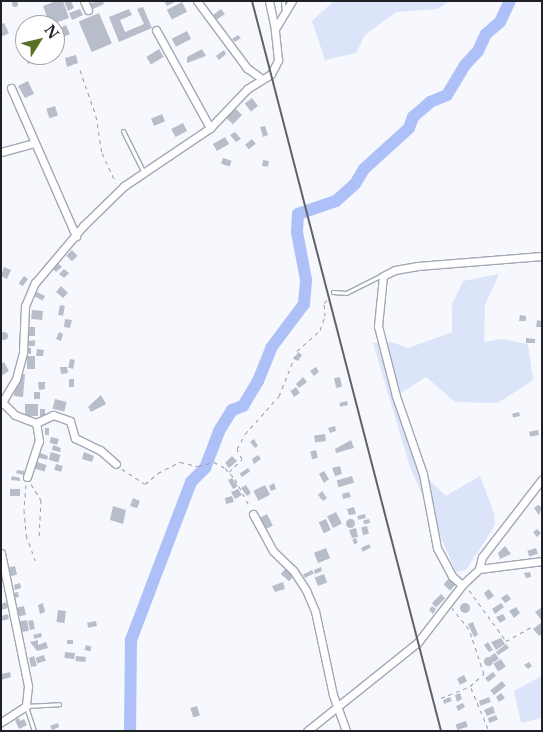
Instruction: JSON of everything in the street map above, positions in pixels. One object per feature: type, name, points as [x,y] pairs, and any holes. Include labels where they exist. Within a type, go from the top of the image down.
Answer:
[{"type":"street","points":[[84,1],[88,10]]},
{"type":"street","points":[[197,1],[247,68],[261,78]]},
{"type":"street","points":[[116,464],[100,450],[75,438],[70,421],[53,416],[36,423],[15,415],[2,403],[16,379],[21,361],[28,296],[35,283],[120,190],[143,171],[210,128],[229,105],[261,78],[271,74],[278,60],[275,29],[269,1]]},
{"type":"street","points":[[275,29],[292,1]]},
{"type":"street","points":[[156,30],[210,128]]},
{"type":"street","points":[[11,88],[76,236]]},
{"type":"street","points":[[1,152],[34,143]]},
{"type":"street","points":[[463,584],[452,576],[437,548],[423,474],[389,370],[378,326],[382,276],[394,270],[418,266],[542,256]]},
{"type":"street","points":[[27,476],[39,441],[36,423]]},
{"type":"street","points":[[307,731],[339,708],[418,642],[463,584],[479,569],[482,557],[542,479]]},
{"type":"street","points":[[253,514],[273,551],[293,570],[306,590],[315,611],[333,695],[346,731]]},
{"type":"street","points":[[1,553],[28,686],[26,706],[1,722]]},
{"type":"street","points":[[479,569],[542,560]]},
{"type":"street","points":[[1,596],[10,593]]},
{"type":"lane","points":[[283,1],[285,13]]},
{"type":"lane","points":[[124,131],[143,171]]},
{"type":"lane","points":[[333,292],[346,293],[382,276]]},
{"type":"lane","points":[[34,731],[26,706],[59,704]]},
{"type":"path","points":[[80,70],[96,116],[102,153],[120,190]]},
{"type":"path","points":[[229,472],[242,458],[237,449],[245,434],[279,396],[297,351],[320,330],[325,316],[324,303],[333,292]]},
{"type":"path","points":[[116,464],[145,484],[158,472],[180,462],[198,466],[214,462],[229,472],[253,514]]},
{"type":"path","points":[[27,476],[41,500],[39,538]]},
{"type":"path","points":[[27,476],[24,510],[26,536],[35,560]]},
{"type":"path","points":[[463,584],[506,641],[530,626]]},
{"type":"path","points":[[441,698],[470,686],[484,674],[469,629],[461,616],[447,604]]},
{"type":"path","points":[[470,686],[489,731]]},
{"type":"path","points":[[494,731],[502,731]]},
{"type":"shaded area","points":[[334,1],[450,1],[437,9],[396,12],[365,35],[356,53],[325,60],[312,21]]},
{"type":"shaded area","points":[[499,274],[485,305],[484,342],[502,339],[528,344],[533,380],[498,403],[455,402],[426,377],[396,396],[423,474],[446,496],[480,476],[494,513],[495,525],[466,570],[456,572],[410,467],[373,343],[392,342],[408,348],[452,332],[452,305],[463,281]]},
{"type":"shaded area","points":[[542,676],[542,718],[521,723],[514,691]]},
{"type":"building","points":[[15,1],[18,4],[15,7],[12,4]]},
{"type":"building","points":[[56,1],[63,1],[69,18],[65,19],[65,15],[46,15],[43,6]]},
{"type":"building","points":[[64,1],[71,1],[74,8],[68,11]]},
{"type":"building","points":[[103,1],[104,4],[93,9],[90,3]]},
{"type":"building","points":[[164,1],[177,1],[167,6]]},
{"type":"building","points":[[182,2],[187,12],[172,20],[167,10]]},
{"type":"building","points":[[143,7],[152,28],[119,42],[109,17],[129,9],[132,15],[120,20],[125,32],[144,24],[137,9]]},
{"type":"building","points":[[80,9],[83,15],[72,20],[69,13]]},
{"type":"building","points":[[221,9],[225,14],[216,20],[213,15]]},
{"type":"building","points":[[99,13],[112,43],[92,52],[79,22]]},
{"type":"building","points":[[4,23],[9,33],[1,37],[1,24]]},
{"type":"building","points":[[65,25],[70,34],[65,36]]},
{"type":"building","points":[[187,31],[191,39],[176,47],[172,39]]},
{"type":"building","points":[[238,35],[241,38],[235,42],[232,39]]},
{"type":"building","points":[[159,49],[164,57],[151,65],[146,57]]},
{"type":"building","points":[[202,49],[206,56],[187,63],[187,57]]},
{"type":"building","points":[[224,50],[226,54],[219,60],[216,56]]},
{"type":"building","points":[[76,55],[78,63],[67,67],[65,58]]},
{"type":"building","points":[[28,81],[34,94],[25,98],[18,86]]},
{"type":"building","points":[[252,98],[258,106],[251,111],[245,103]]},
{"type":"building","points":[[55,106],[58,116],[49,118],[46,109]]},
{"type":"building","points":[[235,108],[242,115],[233,124],[226,117]]},
{"type":"building","points":[[162,114],[165,121],[154,126],[151,119]]},
{"type":"building","points":[[183,123],[187,131],[176,137],[171,129]]},
{"type":"building","points":[[265,126],[268,135],[263,137],[260,127]]},
{"type":"building","points":[[235,132],[241,139],[236,142],[230,135]]},
{"type":"building","points":[[225,137],[229,144],[217,151],[213,144]]},
{"type":"building","points":[[252,139],[256,144],[249,149],[245,145]]},
{"type":"building","points":[[223,158],[232,161],[230,166],[221,164]]},
{"type":"building","points":[[263,160],[269,161],[268,167],[262,166]]},
{"type":"building","points":[[72,250],[78,256],[72,261],[66,256]]},
{"type":"building","points":[[57,262],[62,267],[56,272],[52,268]]},
{"type":"building","points":[[4,267],[11,270],[7,279],[1,276]]},
{"type":"building","points":[[64,269],[69,273],[64,278],[59,274]]},
{"type":"building","points":[[24,276],[28,279],[23,286],[19,283]]},
{"type":"building","points":[[61,286],[68,293],[63,298],[56,292]]},
{"type":"building","points":[[37,292],[45,296],[43,301],[35,296]]},
{"type":"building","points":[[60,305],[65,306],[63,316],[58,315]]},
{"type":"building","points":[[32,310],[43,311],[42,320],[31,319]]},
{"type":"building","points":[[520,315],[526,316],[526,321],[519,321]]},
{"type":"building","points":[[65,319],[72,320],[70,328],[64,327]]},
{"type":"building","points":[[537,320],[542,321],[542,327],[536,327]]},
{"type":"building","points":[[29,327],[35,327],[35,336],[29,336]]},
{"type":"building","points":[[4,332],[8,336],[4,340],[0,336]]},
{"type":"building","points":[[59,332],[63,334],[61,341],[56,339]]},
{"type":"building","points":[[526,338],[535,339],[535,343],[526,343]]},
{"type":"building","points":[[35,340],[35,346],[29,346],[29,341]]},
{"type":"building","points":[[25,348],[31,348],[31,354],[25,353]]},
{"type":"building","points":[[37,349],[44,350],[43,356],[36,356]]},
{"type":"building","points":[[298,352],[302,355],[298,361],[294,359]]},
{"type":"building","points":[[27,356],[35,356],[35,369],[27,369]]},
{"type":"building","points":[[70,359],[75,360],[73,369],[68,368]]},
{"type":"building","points":[[4,362],[9,371],[1,376],[1,364]]},
{"type":"building","points":[[60,367],[67,367],[68,373],[61,374]]},
{"type":"building","points":[[316,367],[319,372],[314,376],[310,371]]},
{"type":"building","points":[[20,374],[25,374],[23,397],[14,396],[15,382]]},
{"type":"building","points":[[303,377],[307,382],[299,388],[296,384]]},
{"type":"building","points":[[340,377],[342,387],[336,388],[334,378]]},
{"type":"building","points":[[69,379],[74,379],[74,387],[69,387]]},
{"type":"building","points":[[38,382],[45,382],[45,389],[39,390]]},
{"type":"building","points":[[287,385],[291,391],[296,387],[300,393],[294,397]]},
{"type":"building","points":[[34,392],[40,392],[40,399],[34,399]]},
{"type":"building","points":[[101,395],[106,404],[91,412],[88,407]]},
{"type":"building","points":[[55,399],[67,402],[64,412],[53,409]]},
{"type":"building","points":[[347,401],[348,405],[340,407],[339,403]]},
{"type":"building","points":[[25,404],[38,404],[38,416],[25,416]]},
{"type":"building","points":[[40,409],[45,409],[45,417],[40,417]]},
{"type":"building","points":[[519,412],[520,416],[513,418],[512,414]]},
{"type":"building","points":[[335,426],[336,431],[330,433],[328,428]]},
{"type":"building","points":[[45,428],[49,428],[49,435],[45,435]]},
{"type":"building","points":[[538,430],[539,435],[530,437],[529,432]]},
{"type":"building","points":[[325,434],[326,441],[315,442],[314,436]]},
{"type":"building","points":[[51,437],[59,439],[57,445],[50,443]]},
{"type":"building","points":[[254,439],[258,446],[255,448],[250,442]]},
{"type":"building","points":[[351,440],[354,448],[336,453],[335,449]]},
{"type":"building","points":[[53,445],[61,448],[60,452],[52,450]]},
{"type":"building","points":[[316,450],[318,458],[312,459],[310,451]]},
{"type":"building","points":[[38,452],[48,456],[47,460],[37,457]]},
{"type":"building","points":[[51,452],[61,455],[58,463],[49,460]]},
{"type":"building","points":[[84,452],[94,456],[92,462],[82,459]]},
{"type":"building","points":[[258,455],[261,459],[254,464],[252,459]]},
{"type":"building","points":[[232,456],[237,461],[229,468],[225,463]]},
{"type":"building","points":[[37,462],[47,465],[45,472],[35,469]]},
{"type":"building","points":[[56,464],[63,466],[61,472],[54,470]]},
{"type":"building","points":[[340,466],[342,474],[335,476],[332,468]]},
{"type":"building","points":[[248,468],[250,471],[242,477],[240,474]]},
{"type":"building","points":[[17,470],[24,471],[24,475],[16,473]]},
{"type":"building","points":[[324,471],[329,479],[324,483],[319,474]]},
{"type":"building","points":[[12,476],[20,478],[20,481],[11,480]]},
{"type":"building","points":[[352,476],[354,483],[339,487],[337,480]]},
{"type":"building","points":[[232,478],[238,486],[233,489],[228,480]]},
{"type":"building","points":[[274,483],[276,489],[271,491],[269,486]]},
{"type":"building","points":[[246,485],[251,493],[247,496],[241,488]]},
{"type":"building","points":[[265,485],[270,495],[258,501],[253,491]]},
{"type":"building","points":[[10,489],[20,489],[20,496],[10,496]]},
{"type":"building","points":[[238,489],[242,495],[235,499],[231,492]]},
{"type":"building","points":[[322,491],[327,498],[323,501],[318,495]]},
{"type":"building","points":[[349,492],[351,497],[343,499],[342,494]]},
{"type":"building","points":[[232,496],[234,502],[226,504],[225,498]]},
{"type":"building","points":[[133,498],[140,501],[137,508],[130,506]]},
{"type":"building","points":[[538,505],[542,507],[539,515],[534,508]]},
{"type":"building","points":[[113,506],[126,510],[123,524],[110,520]]},
{"type":"building","points":[[354,507],[356,514],[349,515],[347,509]]},
{"type":"building","points":[[336,512],[342,524],[333,528],[327,517]]},
{"type":"building","points":[[267,514],[273,526],[266,529],[260,518]]},
{"type":"building","points":[[365,514],[366,518],[358,520],[357,516]]},
{"type":"building","points":[[350,518],[355,523],[350,528],[345,523]]},
{"type":"building","points":[[326,519],[331,530],[324,533],[319,522]]},
{"type":"building","points":[[369,519],[370,523],[364,524],[363,520]]},
{"type":"building","points":[[367,526],[369,534],[363,535],[361,527]]},
{"type":"building","points":[[356,528],[358,537],[352,538],[349,530]]},
{"type":"building","points":[[537,529],[541,533],[537,537],[533,532]]},
{"type":"building","points":[[356,538],[358,543],[354,544],[352,539]]},
{"type":"building","points":[[369,544],[371,548],[363,552],[361,548]]},
{"type":"building","points":[[505,546],[511,554],[500,559],[498,553]]},
{"type":"building","points":[[326,548],[330,558],[318,563],[314,553]]},
{"type":"building","points":[[536,548],[538,554],[529,556],[527,551]]},
{"type":"building","points":[[15,566],[17,575],[8,577],[6,568]]},
{"type":"building","points":[[321,567],[322,571],[315,574],[314,570]]},
{"type":"building","points":[[286,568],[294,575],[289,581],[281,574]]},
{"type":"building","points":[[312,570],[314,574],[305,578],[303,575]]},
{"type":"building","points":[[530,572],[531,577],[526,578],[524,573]]},
{"type":"building","points":[[324,574],[327,582],[318,586],[315,578]]},
{"type":"building","points":[[450,577],[457,583],[450,590],[443,585]]},
{"type":"building","points":[[283,582],[285,589],[275,592],[272,586]]},
{"type":"building","points":[[20,583],[21,588],[15,590],[14,585]]},
{"type":"building","points":[[489,589],[494,596],[488,600],[484,593]]},
{"type":"building","points":[[18,592],[19,597],[13,598],[12,593]]},
{"type":"building","points":[[441,594],[445,598],[436,607],[432,603]]},
{"type":"building","points":[[507,594],[511,599],[505,603],[501,598]]},
{"type":"building","points":[[6,602],[8,608],[1,610],[1,604]]},
{"type":"building","points":[[43,603],[45,612],[40,614],[38,605]]},
{"type":"building","points":[[463,603],[467,603],[470,608],[469,612],[463,613],[460,610],[460,606]]},
{"type":"building","points":[[501,603],[504,607],[495,614],[492,609]]},
{"type":"building","points":[[24,606],[26,615],[16,617],[14,608]]},
{"type":"building","points":[[432,606],[436,609],[433,614],[429,610]]},
{"type":"building","points":[[516,607],[520,613],[514,618],[509,611]]},
{"type":"building","points":[[541,608],[542,610],[542,621],[535,612]]},
{"type":"building","points":[[58,610],[66,611],[64,623],[57,622]]},
{"type":"building","points":[[8,614],[9,619],[1,621],[1,616]]},
{"type":"building","points":[[503,614],[506,619],[500,623],[496,617]]},
{"type":"building","points":[[27,620],[29,631],[18,633],[16,622]]},
{"type":"building","points":[[33,620],[35,629],[30,630],[28,621]]},
{"type":"building","points":[[96,621],[97,626],[88,628],[87,623]]},
{"type":"building","points":[[473,622],[478,635],[474,637],[468,624]]},
{"type":"building","points":[[542,622],[542,634],[539,636],[533,629]]},
{"type":"building","points":[[41,633],[42,637],[34,639],[33,635]]},
{"type":"building","points":[[501,638],[505,644],[496,650],[491,642]]},
{"type":"building","points":[[38,640],[38,645],[46,642],[48,648],[37,651],[30,642]]},
{"type":"building","points":[[67,640],[73,640],[73,644],[67,644]]},
{"type":"building","points":[[488,642],[493,650],[489,652],[484,645]]},
{"type":"building","points":[[506,644],[509,648],[498,655],[496,652]]},
{"type":"building","points":[[86,645],[92,647],[90,652],[84,650]]},
{"type":"building","points":[[65,652],[75,653],[74,659],[64,658]]},
{"type":"building","points":[[495,653],[499,659],[494,662],[490,656]]},
{"type":"building","points":[[44,655],[46,661],[37,663],[35,658]]},
{"type":"building","points":[[34,656],[37,666],[31,667],[29,658]]},
{"type":"building","points":[[76,656],[86,657],[85,662],[75,661]]},
{"type":"building","points":[[488,657],[492,661],[488,665],[484,661]]},
{"type":"building","points":[[501,659],[506,667],[498,671],[493,664]]},
{"type":"building","points":[[529,662],[532,666],[528,669],[524,665]]},
{"type":"building","points":[[10,672],[11,677],[1,680],[1,674]]},
{"type":"building","points":[[493,672],[496,676],[488,682],[485,678]]},
{"type":"building","points":[[464,675],[467,681],[460,685],[457,679]]},
{"type":"building","points":[[502,681],[506,686],[494,695],[490,690]]},
{"type":"building","points":[[460,693],[462,699],[457,702],[455,695]]},
{"type":"building","points":[[501,693],[505,698],[499,702],[496,697]]},
{"type":"building","points":[[450,697],[452,701],[444,704],[443,700]]},
{"type":"building","points":[[489,697],[491,702],[481,706],[479,701]]},
{"type":"building","points":[[463,703],[465,707],[458,711],[456,706]]},
{"type":"building","points":[[197,706],[200,716],[193,718],[190,708]]},
{"type":"building","points":[[493,706],[495,713],[487,716],[484,710]]},
{"type":"building","points":[[496,715],[498,720],[490,723],[488,718]]},
{"type":"building","points":[[19,718],[20,721],[24,719],[27,725],[19,729],[15,720]]},
{"type":"building","points":[[466,721],[468,727],[457,730],[456,724]]},
{"type":"building","points":[[58,723],[59,727],[52,730],[50,726]]},
{"type":"waterway","points":[[130,731],[131,640],[191,482],[205,468],[219,431],[232,410],[243,406],[258,381],[271,348],[304,304],[306,280],[297,232],[298,214],[336,201],[355,184],[364,169],[409,128],[413,117],[430,102],[447,95],[465,65],[478,51],[486,34],[500,22],[510,1]]},
{"type":"railway","points":[[252,1],[441,731]]}]
